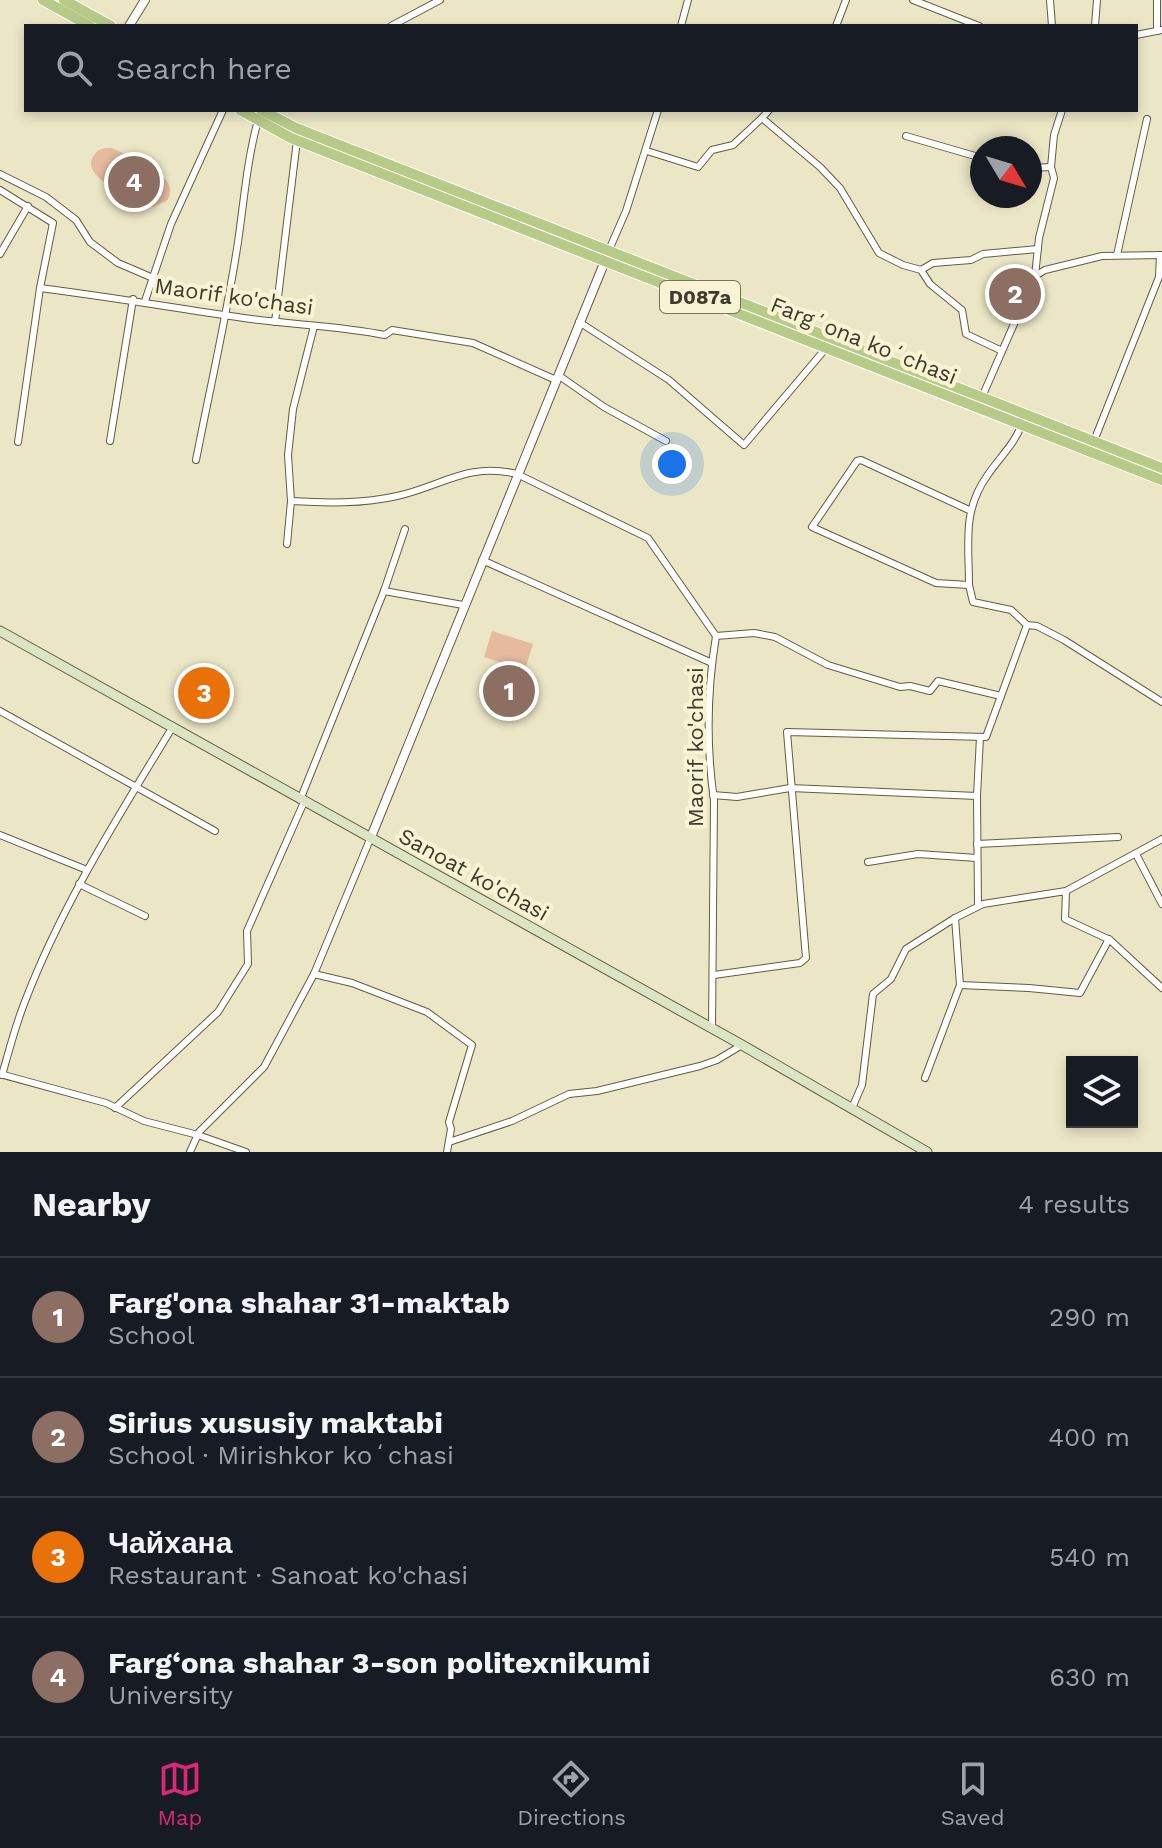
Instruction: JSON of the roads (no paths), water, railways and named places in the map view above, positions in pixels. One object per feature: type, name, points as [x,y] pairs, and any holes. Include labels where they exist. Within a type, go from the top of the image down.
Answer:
[{"type":"main road","points":[[43,0],[86,24]]},
{"type":"main road","points":[[64,0],[107,24]]},
{"type":"main road","name":"Fargʻona koʻchasi","points":[[259,115],[297,140],[982,397],[1162,480]]},
{"type":"main road","name":"Fargʻona koʻchasi","points":[[259,115],[828,347],[1162,468]]},
{"type":"main road","name":"Sanoat ko'chasi","points":[[0,631],[742,1045],[927,1152]]},
{"type":"street","points":[[130,24],[145,0]]},
{"type":"street","points":[[395,24],[440,0]]},
{"type":"street","points":[[682,24],[688,0]]},
{"type":"street","points":[[837,24],[846,0]]},
{"type":"street","points":[[913,0],[974,24]]},
{"type":"street","points":[[1050,0],[1052,24]]},
{"type":"street","points":[[1095,24],[1097,0]]},
{"type":"street","points":[[1138,35],[1159,30],[1157,0]]},
{"type":"street","points":[[145,301],[171,224],[222,112]]},
{"type":"street","points":[[190,1152],[198,1135],[264,1067],[314,974],[626,211],[657,112]]},
{"type":"street","points":[[647,151],[698,167],[712,150],[733,145],[767,112]]},
{"type":"street","points":[[982,397],[1035,276],[1054,178],[1051,167],[1054,135],[1061,112]]},
{"type":"street","points":[[196,460],[238,242],[249,155],[259,115]]},
{"type":"street","points":[[762,118],[798,147],[840,188],[879,253],[921,270],[930,284],[962,310],[966,334],[1000,350]]},
{"type":"street","points":[[1117,255],[1147,119]]},
{"type":"street","points":[[906,136],[970,155]]},
{"type":"street","points":[[275,322],[297,140]]},
{"type":"street","points":[[1042,167],[1051,167]]},
{"type":"street","points":[[0,174],[46,197],[76,220],[90,242],[118,263],[153,278]]},
{"type":"street","points":[[0,190],[53,223],[40,288],[18,442]]},
{"type":"street","points":[[0,254],[28,206]]},
{"type":"street","points":[[921,270],[933,263],[971,260],[983,254],[1038,249]]},
{"type":"street","points":[[1035,276],[1045,270],[1117,255],[1161,255],[1159,277],[1094,441]]},
{"type":"street","name":"Maorif ko'chasi","points":[[40,288],[133,299],[275,322],[351,328],[385,335],[392,330],[473,343],[557,377],[666,441]]},
{"type":"street","points":[[110,441],[133,299]]},
{"type":"street","points":[[579,322],[669,380],[744,445],[828,347]]},
{"type":"street","points":[[287,544],[291,501],[288,455],[293,409],[314,326]]},
{"type":"street","points":[[1024,419],[1010,447],[985,477],[969,510],[969,585],[973,602],[1011,610],[1027,625],[1037,626],[1064,640],[1162,702]]},
{"type":"street","points":[[969,510],[861,460],[857,461],[812,527],[936,583],[969,585]]},
{"type":"street","points":[[291,501],[380,499],[476,470],[492,469],[517,474]]},
{"type":"street","name":"Maorif ko'chasi","points":[[517,474],[648,538],[716,636],[709,724],[713,795],[712,1029]]},
{"type":"street","points":[[115,1108],[218,1012],[248,964],[247,931],[302,801],[405,529]]},
{"type":"street","points":[[482,560],[712,663]]},
{"type":"street","points":[[384,591],[463,605]]},
{"type":"street","points":[[714,975],[800,963],[806,958],[787,732],[986,737],[1027,625]]},
{"type":"street","points":[[716,636],[754,633],[775,637],[828,665],[900,687],[930,691],[938,681],[1001,696]]},
{"type":"street","points":[[0,724],[3,712],[215,831]]},
{"type":"street","points":[[172,728],[79,884],[24,1005],[1,1075],[115,1108],[144,1121],[246,1152]]},
{"type":"street","points":[[978,906],[980,737]]},
{"type":"street","points":[[713,795],[737,797],[790,788],[977,796]]},
{"type":"street","points":[[0,835],[87,870]]},
{"type":"street","points":[[977,844],[1118,837]]},
{"type":"street","points":[[852,1108],[862,1085],[873,994],[891,979],[906,949],[978,906],[1004,899],[1066,891],[1162,839]]},
{"type":"street","points":[[868,862],[918,854],[977,858]]},
{"type":"street","points":[[1136,854],[1162,904]]},
{"type":"street","points":[[79,884],[145,916]]},
{"type":"street","points":[[1066,891],[1065,919],[1109,939],[1162,988]]},
{"type":"street","points":[[925,1078],[960,985],[955,918]]},
{"type":"street","points":[[960,985],[1080,993],[1109,939]]},
{"type":"street","points":[[314,974],[352,983],[427,1012],[472,1045],[449,1122],[447,1152]]},
{"type":"street","points":[[449,1142],[512,1121],[569,1094],[597,1091],[700,1066],[742,1045]]},
{"type":"place","name":"Farg‘ona shahar 3-son politexnikumi","points":[[134,182]]},
{"type":"place","name":"Sirius xususiy maktabi","points":[[1015,294]]},
{"type":"place","name":"Farg'ona shahar 31-maktab","points":[[509,691]]},
{"type":"place","name":"Чайхана","points":[[204,693]]}]
